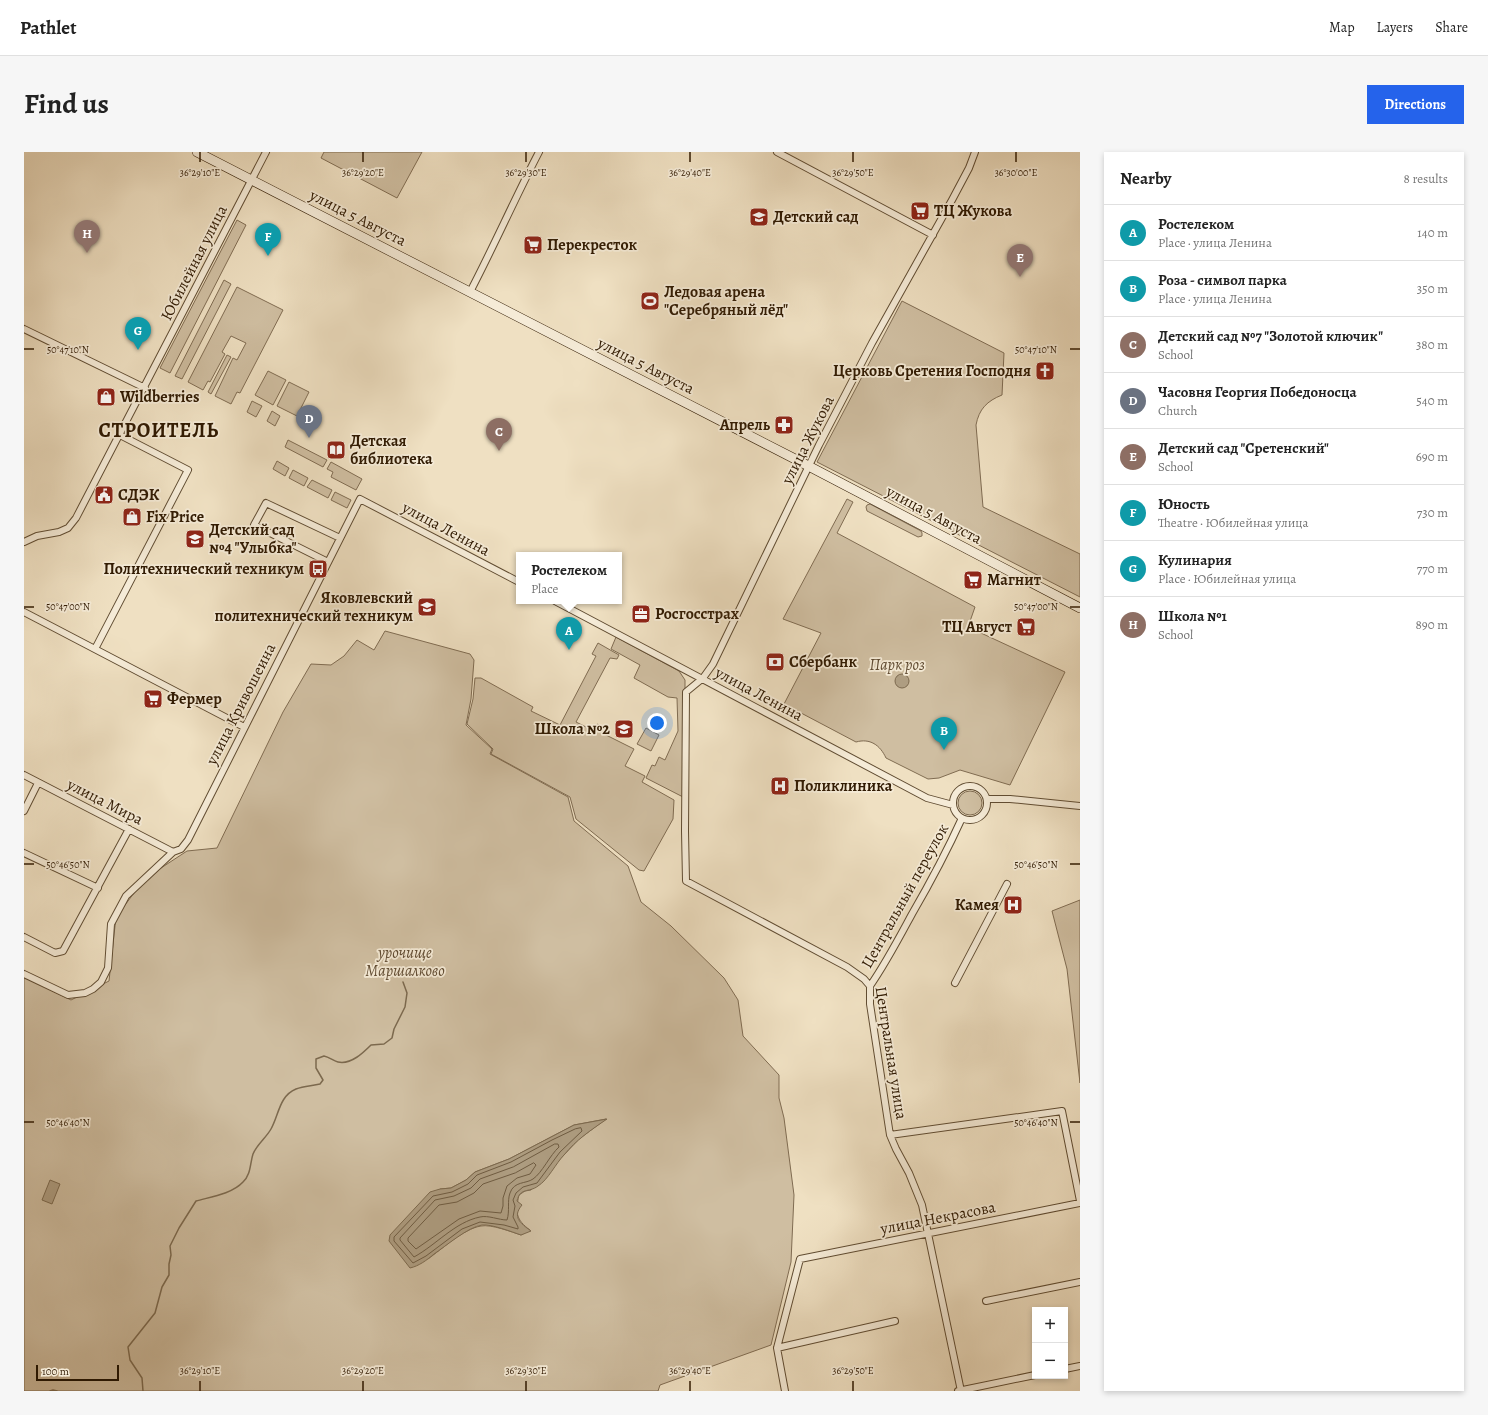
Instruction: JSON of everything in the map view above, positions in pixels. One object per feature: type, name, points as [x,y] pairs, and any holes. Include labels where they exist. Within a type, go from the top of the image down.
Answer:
[{"type":"street","name":"улица 5 Августа","points":[[197,152],[809,466],[1080,608]]},
{"type":"street","name":"Юбилейная улица","points":[[24,542],[37,536],[60,532],[68,528],[81,510],[266,152]]},
{"type":"street","points":[[470,292],[495,244],[517,194],[539,152]]},
{"type":"street","points":[[776,152],[933,235]]},
{"type":"street","name":"улица Жукова","points":[[703,678],[713,664],[809,466],[869,350],[969,168],[975,152]]},
{"type":"street","points":[[24,329],[144,388]]},
{"type":"street","points":[[96,649],[188,470],[120,435]]},
{"type":"street","name":"улица Ленина","points":[[360,499],[516,580]]},
{"type":"street","name":"улица Кривошеина","points":[[24,974],[68,995],[81,994],[93,989],[101,982],[108,968],[111,924],[126,896],[173,852],[181,849],[188,840],[360,499]]},
{"type":"street","points":[[328,562],[254,525],[266,503],[340,538]]},
{"type":"street","name":"улица Ленина","points":[[561,604],[927,798],[952,805]]},
{"type":"street","points":[[24,612],[244,727]]},
{"type":"street","name":"Центральная улица","points":[[703,678],[686,692],[686,881],[847,967],[864,979],[870,986],[870,1004],[890,1135],[918,1194],[928,1233],[960,1391]]},
{"type":"street","name":"улица Мира","points":[[24,775],[173,852]]},
{"type":"street","points":[[24,811],[38,783]]},
{"type":"street","points":[[967,786],[974,786],[980,789],[987,799],[985,812],[975,820],[962,818],[954,810],[952,805],[956,792],[967,786]]},
{"type":"street","points":[[987,799],[1007,798],[1080,806]]},
{"type":"street","name":"Центральный переулок","points":[[870,986],[881,970],[917,905],[962,818]]},
{"type":"street","points":[[24,936],[55,953],[59,953],[66,948],[129,829]]},
{"type":"street","points":[[24,853],[98,888]]},
{"type":"street","points":[[955,983],[1007,884]]},
{"type":"street","points":[[890,1135],[1062,1111],[1080,1202]]},
{"type":"street","name":"улица Некрасова","points":[[777,1348],[800,1258],[1080,1202]]},
{"type":"street","points":[[986,1301],[1080,1282]]},
{"type":"street","points":[[785,1391],[777,1348],[895,1321]]},
{"type":"street","points":[[1068,1368],[1080,1366]]},
{"type":"street","points":[[960,1391],[1032,1376]]},
{"type":"green space","points":[[324,152],[422,152],[397,198],[321,158]]},
{"type":"green space","points":[[237,220],[246,225],[170,373],[160,368]]},
{"type":"green space","points":[[224,280],[231,284],[182,379],[175,376]]},
{"type":"green space","points":[[237,287],[283,310],[240,393],[237,392],[231,404],[215,396],[233,358],[237,360],[246,343],[231,336],[222,352],[225,354],[210,382],[208,381],[203,390],[188,382]]},
{"type":"green space","points":[[902,301],[1004,353],[1002,395],[984,406],[979,414],[976,425],[983,507],[1080,554],[1080,597],[817,462]]},
{"type":"green space","points":[[227,355],[231,357],[211,394],[208,392]]},
{"type":"green space","points":[[268,371],[286,380],[273,405],[255,395]]},
{"type":"green space","points":[[289,382],[309,392],[297,416],[277,406]]},
{"type":"green space","points":[[252,401],[262,406],[256,417],[247,412]]},
{"type":"green space","points":[[272,411],[280,416],[275,426],[267,421]]},
{"type":"green space","points":[[288,440],[327,460],[323,467],[285,447]]},
{"type":"green space","points":[[277,461],[289,468],[285,476],[273,469]]},
{"type":"green space","points":[[331,462],[362,479],[356,490],[331,477],[333,472],[327,469]]},
{"type":"green space","points":[[293,470],[308,478],[304,486],[289,478]]},
{"type":"green space","points":[[312,480],[332,490],[328,498],[307,487]]},
{"type":"green space","points":[[335,492],[351,500],[347,508],[331,500]]},
{"type":"green space","name":"Парк роз","points":[[847,499],[853,502],[837,533],[975,607],[968,627],[1065,672],[1010,785],[960,770],[939,778],[928,779],[886,758],[878,746],[866,741],[856,742],[784,704],[821,633],[783,619]]},
{"type":"green space","points":[[870,504],[921,531],[922,536],[918,537],[867,511],[866,507]]},
{"type":"green space","name":"урочище Маршалково","points":[[385,631],[470,654],[474,660],[471,699],[466,725],[492,749],[490,754],[568,797],[574,821],[628,866],[641,902],[671,926],[724,978],[738,1000],[743,1036],[779,1075],[779,1098],[784,1118],[794,1195],[791,1262],[771,1345],[660,1385],[658,1391],[24,1391],[24,977],[71,1000],[109,981],[116,917],[137,889],[161,868],[187,851],[217,848],[283,712],[311,664],[331,665],[344,656],[357,640],[374,650]],"holes":[[[606,1119],[579,1139],[531,1190],[525,1191],[519,1195],[517,1206],[519,1219],[530,1230],[521,1235],[490,1226],[481,1226],[460,1235],[428,1259],[440,1189],[451,1188],[466,1180],[475,1172],[509,1159],[574,1125]]]},
{"type":"green space","points":[[616,637],[679,671],[685,680],[685,798],[646,778],[652,765],[655,766],[659,757],[665,760],[678,731],[677,698],[668,697],[634,678],[640,665],[611,649]]},
{"type":"green space","points":[[598,643],[619,655],[617,659],[610,658],[576,722],[594,731],[597,724],[605,728],[602,733],[634,749],[625,766],[645,776],[642,782],[674,800],[673,819],[644,871],[639,870],[576,819],[570,797],[491,754],[493,749],[467,724],[473,699],[475,678],[481,678],[533,707],[531,711],[560,725],[596,656],[592,654]]},
{"type":"green space","points":[[646,728],[659,735],[651,751],[637,744]]},
{"type":"green space","points":[[970,791],[975,792],[981,798],[981,808],[975,814],[970,815],[965,814],[959,808],[958,803],[959,798],[965,792]]},
{"type":"green space","points":[[1080,900],[1080,1083],[1067,969],[1052,911]]},
{"type":"water","points":[[902,674],[907,676],[909,681],[907,686],[902,688],[897,686],[895,681],[897,676]]},
{"type":"water","points":[[607,1119],[579,1140],[561,1158],[549,1176],[542,1183],[535,1188],[520,1194],[517,1201],[522,1205],[518,1213],[519,1220],[531,1231],[521,1235],[502,1228],[486,1225],[476,1226],[457,1237],[417,1266],[410,1268],[389,1241],[390,1235],[430,1192],[451,1188],[466,1180],[475,1172],[509,1159],[574,1125]]},
{"type":"water","points":[[50,1180],[60,1184],[52,1204],[42,1200]]},
{"type":"waterway","points":[[143,1391],[142,1378],[130,1360],[128,1347],[155,1313],[162,1287],[169,1275],[171,1255],[170,1246],[179,1228],[196,1201],[227,1192],[238,1186],[246,1179],[253,1154],[274,1124],[280,1106],[286,1096],[296,1089],[320,1084],[323,1080],[316,1068],[316,1059],[324,1056],[338,1062],[348,1062],[357,1057],[371,1045],[384,1044],[392,1038],[394,1029],[405,1007],[407,993],[403,982]]},
{"type":"waterway","points":[[50,1391],[57,1391]]},
{"type":"place","name":"ТЦ Жукова","points":[[920,211]]},
{"type":"place","name":"Детский сад","points":[[759,217]]},
{"type":"place","name":"Перекресток","points":[[533,245]]},
{"type":"place","name":"Школа №1","points":[[87,253]]},
{"type":"place","name":"Юность","points":[[268,256]]},
{"type":"place","name":"Детский сад \"Сретенский\"","points":[[1020,277]]},
{"type":"place","name":"Ледовая арена \"Серебряный лёд\"","points":[[650,301]]},
{"type":"place","name":"Кулинария","points":[[138,350]]},
{"type":"place","name":"Церковь Сретения Господня","points":[[1045,371]]},
{"type":"place","name":"Wildberries","points":[[106,397]]},
{"type":"place","name":"Апрель","points":[[784,425]]},
{"type":"place","name":"Часовня Георгия Победоносца","points":[[309,438]]},
{"type":"place","name":"Детская библиотека","points":[[336,450]]},
{"type":"place","name":"Детский сад №7 \"Золотой ключик\"","points":[[499,451]]},
{"type":"place","name":"СДЭК","points":[[104,495]]},
{"type":"place","name":"Fix Price","points":[[132,517]]},
{"type":"place","name":"Детский сад №4 \"Улыбка\"","points":[[195,539]]},
{"type":"place","name":"Политехнический техникум","points":[[318,569]]},
{"type":"place","name":"Магнит","points":[[973,580]]},
{"type":"place","name":"Яковлевский политехнический техникум","points":[[427,607]]},
{"type":"place","name":"Росгосстрах","points":[[641,614]]},
{"type":"place","name":"ТЦ Август","points":[[1026,627]]},
{"type":"place","name":"Ростелеком","points":[[569,650]]},
{"type":"place","name":"Сбербанк","points":[[775,662]]},
{"type":"place","name":"Фермер","points":[[153,699]]},
{"type":"place","name":"Школа №2","points":[[624,729]]},
{"type":"place","name":"Роза - символ парка","points":[[944,750]]},
{"type":"place","name":"Поликлиника","points":[[780,786]]},
{"type":"place","name":"Камея","points":[[1013,905]]},
{"type":"district","name":"СТРОИТЕЛЬ","points":[[159,430]]}]
